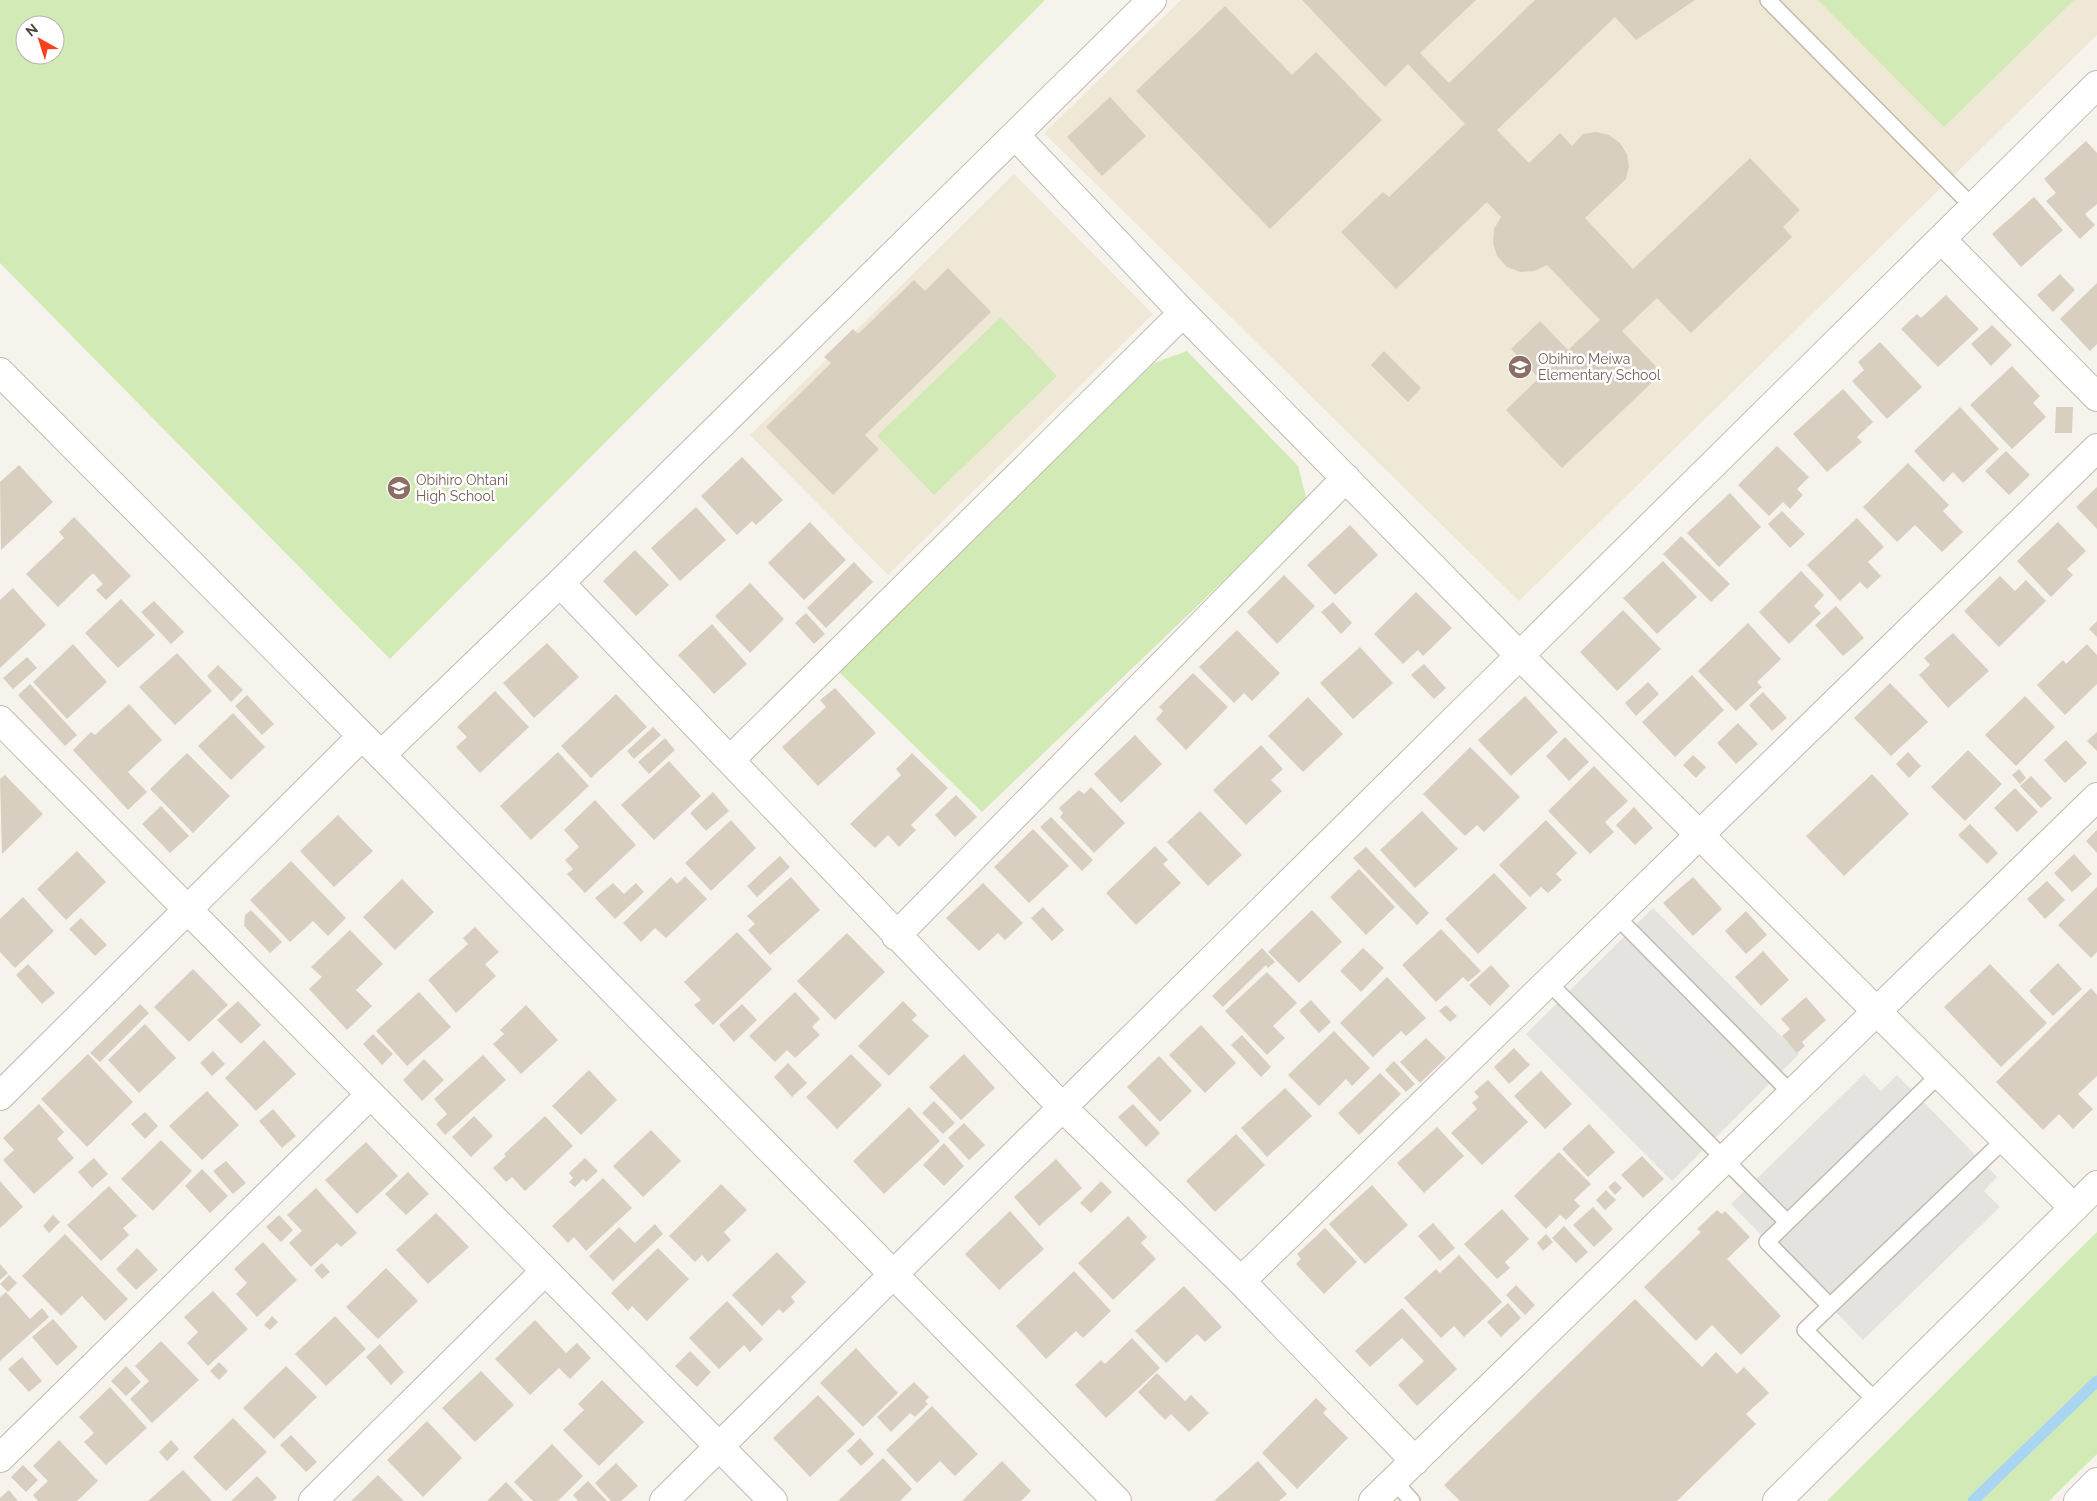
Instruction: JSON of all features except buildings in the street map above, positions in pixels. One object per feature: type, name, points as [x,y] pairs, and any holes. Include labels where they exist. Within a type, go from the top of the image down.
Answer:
[{"type":"street","points":[[0,1096],[188,911],[372,745],[560,583],[1152,0]]},
{"type":"street","points":[[664,1501],[2097,85]]},
{"type":"street","points":[[1015,135],[1183,313],[1520,656],[1701,835],[1877,1014],[2074,1208]]},
{"type":"street","points":[[1942,240],[2097,396]]},
{"type":"street","points":[[730,760],[1183,313]]},
{"type":"street","points":[[0,372],[372,745],[892,1276],[1116,1501]]},
{"type":"street","points":[[1241,1281],[2097,448]]},
{"type":"street","points":[[896,936],[1346,478]]},
{"type":"street","points":[[560,583],[896,936],[1063,1108],[1241,1281],[1415,1461]]},
{"type":"street","points":[[3,729],[188,911],[773,1501]]},
{"type":"street","points":[[1373,1501],[1793,1096],[2097,798]]},
{"type":"street","points":[[0,1458],[370,1095]]},
{"type":"street","points":[[1777,1501],[2097,1185]]},
{"type":"street","points":[[313,1501],[545,1271]]},
{"type":"street","points":[[2078,1501],[2097,1482]]},
{"type":"lane","points":[[1768,0],[1974,208]]},
{"type":"lane","points":[[1617,917],[1793,1096]]},
{"type":"lane","points":[[1549,983],[1727,1159],[1787,1222]]},
{"type":"lane","points":[[1830,1306],[1767,1242],[1939,1075]]},
{"type":"lane","points":[[1877,1402],[1805,1330],[2004,1140]]},
{"type":"lane","points":[[1394,1481],[1412,1501]]},
{"type":"shaded area","name":"Obihiro Meiwa Elementary School","points":[[1181,0],[2097,0],[2097,35],[1519,601],[1044,133]]},
{"type":"shaded area","points":[[1014,174],[1153,314],[888,575],[750,435]]},
{"type":"shaded area","points":[[1653,908],[1799,1054],[1672,1181],[1526,1034]]},
{"type":"shaded area","points":[[1864,1074],[1881,1091],[1897,1075],[1997,1177],[1984,1191],[2000,1207],[1863,1340],[1731,1204]]},
{"type":"green space","name":"Obihiro Ohtani High School","points":[[0,0],[1045,0],[390,659],[0,263]]},
{"type":"green space","points":[[1818,0],[2074,0],[1944,127]]},
{"type":"green space","points":[[1001,317],[1057,376],[934,495],[877,436]]},
{"type":"green space","points":[[1187,351],[1298,466],[1307,501],[982,812],[838,671],[1154,363]]},
{"type":"green space","points":[[2097,1232],[2097,1454],[2049,1501],[1827,1501]]},
{"type":"waterway","points":[[1973,1501],[2097,1381]]},
{"type":"place","name":"Obihiro Meiwa Elementary School","points":[[1520,367]]},
{"type":"place","name":"Obihiro Ohtani High School","points":[[399,488]]}]
